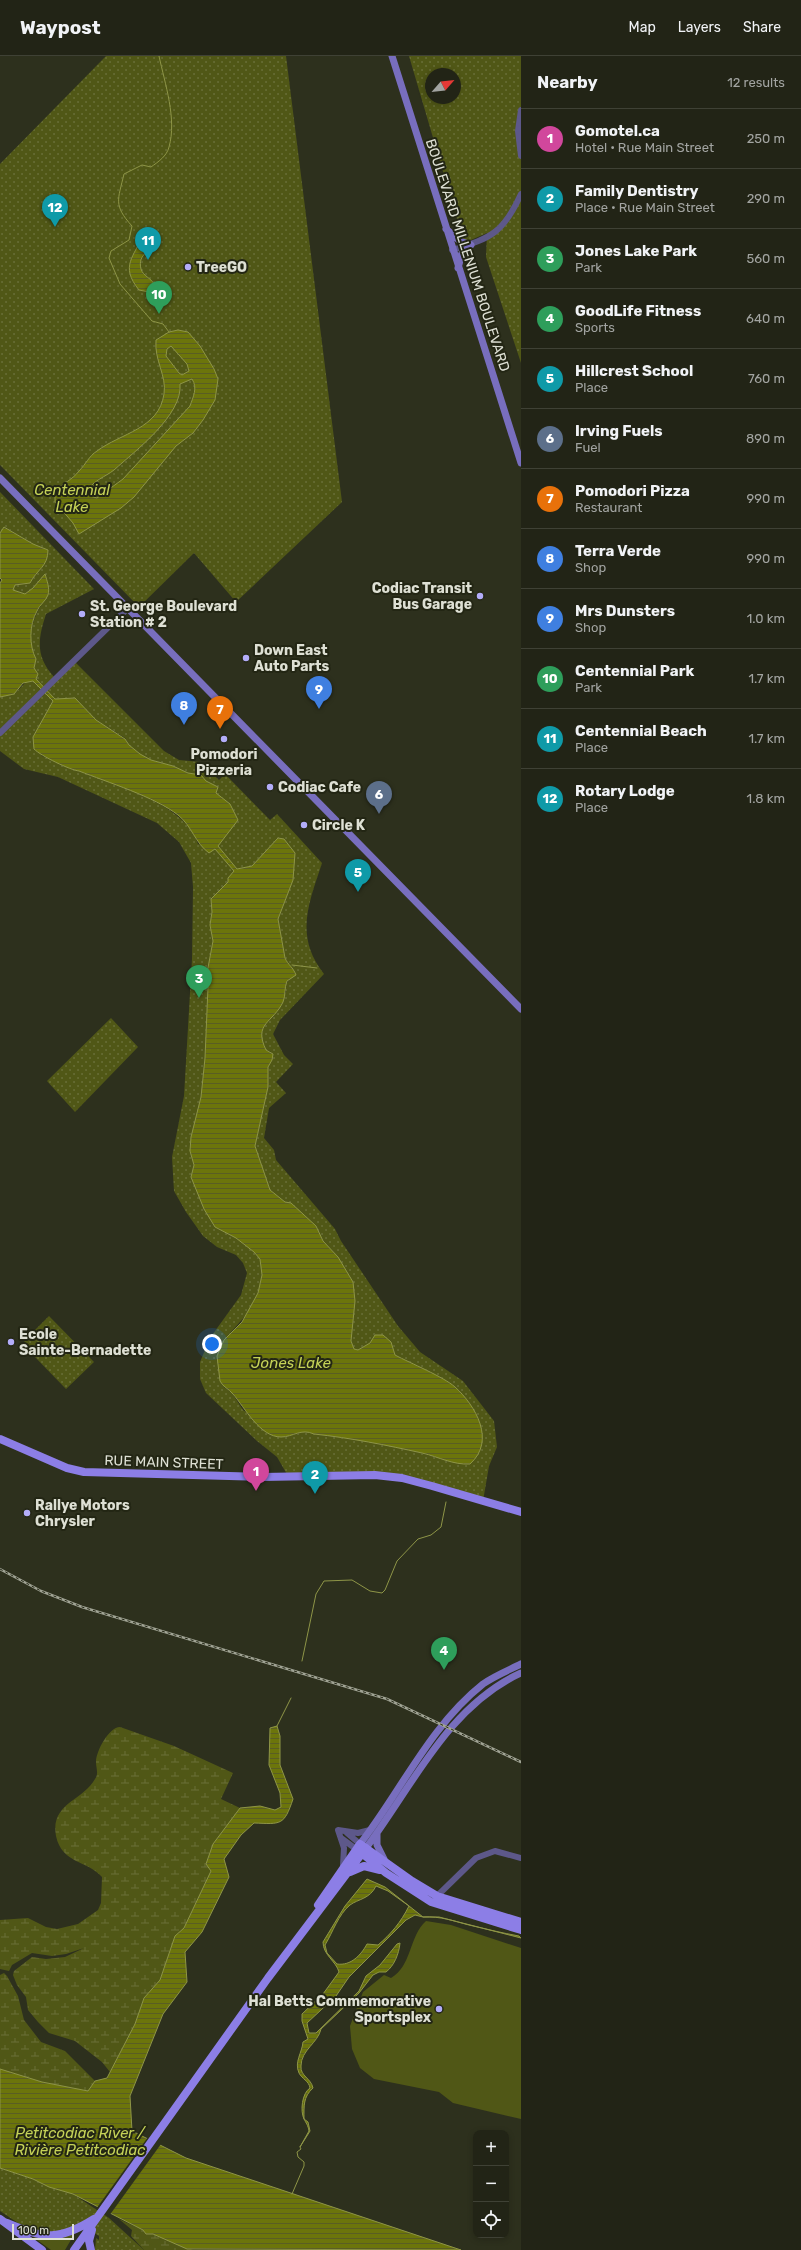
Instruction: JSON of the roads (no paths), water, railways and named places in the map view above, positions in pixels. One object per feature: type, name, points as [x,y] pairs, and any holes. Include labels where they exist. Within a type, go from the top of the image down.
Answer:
[{"type":"main road","name":"BOULEVARD MILLENIUM BOULEVARD","points":[[392,56],[452,250],[521,462]]},
{"type":"main road","points":[[445,227],[460,241],[471,245],[462,254],[458,268]]},
{"type":"main road","points":[[0,478],[521,1010]]},
{"type":"main road","name":"RUE MAIN STREET","points":[[0,1439],[67,1468],[84,1472],[262,1477],[375,1475],[402,1478],[521,1512]]},
{"type":"main road","points":[[388,1864],[378,1847],[375,1831],[438,1732],[459,1705],[484,1683],[521,1664]]},
{"type":"main road","points":[[74,2250],[86,2231],[362,1847],[445,1735],[466,1710],[492,1687],[521,1673]]},
{"type":"main road","points":[[362,1847],[437,1896],[521,1922]]},
{"type":"main road","points":[[362,1847],[386,1873],[431,1902],[521,1930]]},
{"type":"main road","points":[[345,1871],[364,1866],[386,1873]]},
{"type":"main road","points":[[3,2221],[34,2234],[47,2237],[86,2231]]},
{"type":"main road","points":[[3,2221],[42,2250]]},
{"type":"main road","points":[[86,2231],[90,2250]]},
{"type":"main road","points":[[30,2241],[37,2250]]},
{"type":"street","points":[[521,110],[518,130],[521,156]]},
{"type":"street","points":[[452,250],[471,245],[492,235],[503,226],[512,214],[521,194]]},
{"type":"street","points":[[0,733],[128,608]]},
{"type":"street","points":[[345,1871],[345,1855],[338,1830],[358,1834],[375,1831]]},
{"type":"street","points":[[344,1830],[362,1847]]},
{"type":"street","points":[[340,1837],[362,1847]]},
{"type":"street","points":[[431,1902],[476,1858],[481,1855],[495,1851],[521,1858]]},
{"type":"water","points":[[143,234],[151,235],[155,241],[141,259],[140,264],[142,271],[154,284],[153,289],[149,292],[139,290],[133,281],[129,267],[130,261]]},
{"type":"water","name":"Centennial Lake","points":[[178,330],[188,332],[200,346],[214,369],[218,379],[215,400],[193,433],[176,446],[134,497],[121,508],[79,534],[73,523],[55,502],[55,490],[74,476],[94,453],[138,429],[155,415],[161,406],[164,394],[164,381],[157,354],[156,340],[169,332]],"holes":[[[171,346],[187,364],[189,371],[182,375],[166,356],[167,349]],[[192,379],[195,389],[190,406],[123,479],[97,498],[90,496],[87,491],[93,484],[114,470],[156,432],[174,408],[179,396],[180,384]]]},
{"type":"water","name":"Jones Lake","points":[[4,527],[33,544],[48,550],[48,556],[44,564],[30,583],[15,585],[13,590],[25,594],[33,588],[45,574],[49,592],[34,617],[31,629],[32,648],[36,659],[34,668],[38,674],[36,679],[55,699],[75,698],[96,720],[125,739],[129,745],[140,754],[151,760],[173,766],[188,773],[201,775],[206,781],[218,787],[216,793],[230,804],[238,820],[218,846],[237,869],[252,866],[278,838],[284,839],[295,853],[293,880],[278,919],[285,958],[296,975],[287,981],[283,1002],[263,1028],[262,1034],[266,1050],[273,1054],[272,1060],[268,1067],[268,1087],[255,1146],[270,1190],[285,1202],[291,1203],[316,1226],[323,1241],[338,1257],[353,1282],[355,1301],[351,1341],[354,1349],[358,1350],[370,1343],[375,1335],[383,1335],[391,1342],[395,1355],[450,1383],[470,1404],[480,1424],[482,1445],[478,1455],[470,1464],[452,1462],[422,1453],[309,1432],[301,1432],[285,1437],[273,1436],[254,1421],[233,1394],[220,1381],[217,1356],[224,1340],[242,1322],[258,1293],[262,1275],[260,1259],[254,1252],[236,1238],[215,1227],[204,1209],[191,1177],[194,1165],[190,1151],[191,1137],[201,1097],[205,1058],[208,987],[207,973],[213,941],[210,925],[212,912],[211,899],[228,882],[228,878],[234,871],[215,849],[209,853],[204,849],[183,819],[168,808],[130,790],[49,759],[34,749],[33,737],[53,701],[33,681],[23,683],[14,694],[0,697],[0,583],[2,580],[0,578],[0,533]]},
{"type":"water","name":"Petitcodiac River / Rivière Petitcodiac","points":[[277,1726],[280,1736],[280,1765],[293,1799],[290,1808],[284,1819],[280,1822],[254,1823],[241,1835],[224,1859],[229,1877],[202,1932],[185,1952],[187,1982],[163,2014],[130,2096],[132,2131],[186,2158],[461,2250],[187,2249],[153,2234],[146,2234],[143,2230],[73,2194],[49,2187],[33,2179],[0,2168],[0,2069],[42,2082],[88,2091],[95,2081],[107,2078],[135,2024],[144,1998],[160,1980],[175,1936],[184,1928],[211,1871],[206,1864],[213,1844],[240,1808],[260,1806],[275,1810],[281,1807],[280,1793],[269,1765],[270,1728]]},
{"type":"water","points":[[367,1879],[385,1887],[423,1917],[415,1915],[406,1920],[349,1977],[336,1996],[307,2023],[309,2033],[316,2033],[359,1991],[366,1976],[380,1965],[397,1944],[400,1943],[396,1959],[389,1969],[386,1972],[379,1972],[373,1975],[359,1993],[321,2029],[317,2038],[304,2055],[301,2069],[313,2088],[306,2098],[304,2106],[304,2119],[302,2102],[307,2090],[310,2088],[300,2075],[297,2065],[303,2042],[308,2039],[302,2021],[302,2014],[323,1994],[339,1972],[325,1951],[323,1942],[345,1906]],"holes":[[[376,1886],[388,1891],[409,1906],[406,1912],[391,1932],[378,1945],[367,1944],[355,1959],[347,1963],[337,1964],[327,1953],[325,1945],[342,1914],[350,1905],[371,1894]]]},
{"type":"water","points":[[485,1929],[519,1936],[521,1938]]},
{"type":"water","points":[[304,2119],[308,2122],[310,2131],[300,2147],[309,2131]]},
{"type":"waterway","points":[[159,56],[171,113],[172,125],[169,147],[164,156],[151,167],[142,165],[124,174],[119,202],[122,213],[132,226],[129,240],[111,251],[109,258],[120,284],[152,321],[163,324],[169,332]]},
{"type":"waterway","points":[[292,965],[317,968]]},
{"type":"waterway","points":[[302,1661],[316,1594],[324,1581],[352,1580],[370,1591],[382,1593],[385,1590],[397,1561],[418,1539],[431,1535],[441,1527],[446,1502]]},
{"type":"waterway","points":[[277,1726],[291,1698]]},
{"type":"waterway","points":[[292,2194],[304,2166],[304,2162],[298,2157],[297,2152],[301,2149],[300,2147]]},
{"type":"railway","points":[[0,1569],[41,1591],[82,1607],[387,1699],[521,1762]]},
{"type":"place","name":"Rotary Lodge","points":[[55,227]]},
{"type":"place","name":"Centennial Beach","points":[[148,260]]},
{"type":"place","name":"TreeGO","points":[[188,267]]},
{"type":"place","name":"Centennial Park","points":[[159,314]]},
{"type":"place","name":"Codiac Transit Bus Garage","points":[[480,596]]},
{"type":"place","name":"St. George Boulevard Station # 2","points":[[82,614]]},
{"type":"place","name":"Down East Auto Parts","points":[[246,658]]},
{"type":"place","name":"Mrs Dunsters","points":[[319,709]]},
{"type":"place","name":"Terra Verde","points":[[184,725]]},
{"type":"place","name":"Pomodori Pizza","points":[[220,729]]},
{"type":"place","name":"Pomodori Pizzeria","points":[[224,739]]},
{"type":"place","name":"Codiac Cafe","points":[[270,787]]},
{"type":"place","name":"Irving Fuels","points":[[379,814]]},
{"type":"place","name":"Circle K","points":[[304,825]]},
{"type":"place","name":"Hillcrest School","points":[[358,892]]},
{"type":"place","name":"Jones Lake Park","points":[[199,998]]},
{"type":"place","name":"Ecole Sainte-Bernadette","points":[[11,1342]]},
{"type":"place","name":"Gomotel.ca","points":[[256,1491]]},
{"type":"place","name":"Family Dentistry","points":[[315,1494]]},
{"type":"place","name":"Rallye Motors Chrysler","points":[[27,1513]]},
{"type":"place","name":"GoodLife Fitness","points":[[444,1670]]},
{"type":"place","name":"Hal Betts Commemorative Sportsplex","points":[[439,2009]]}]
